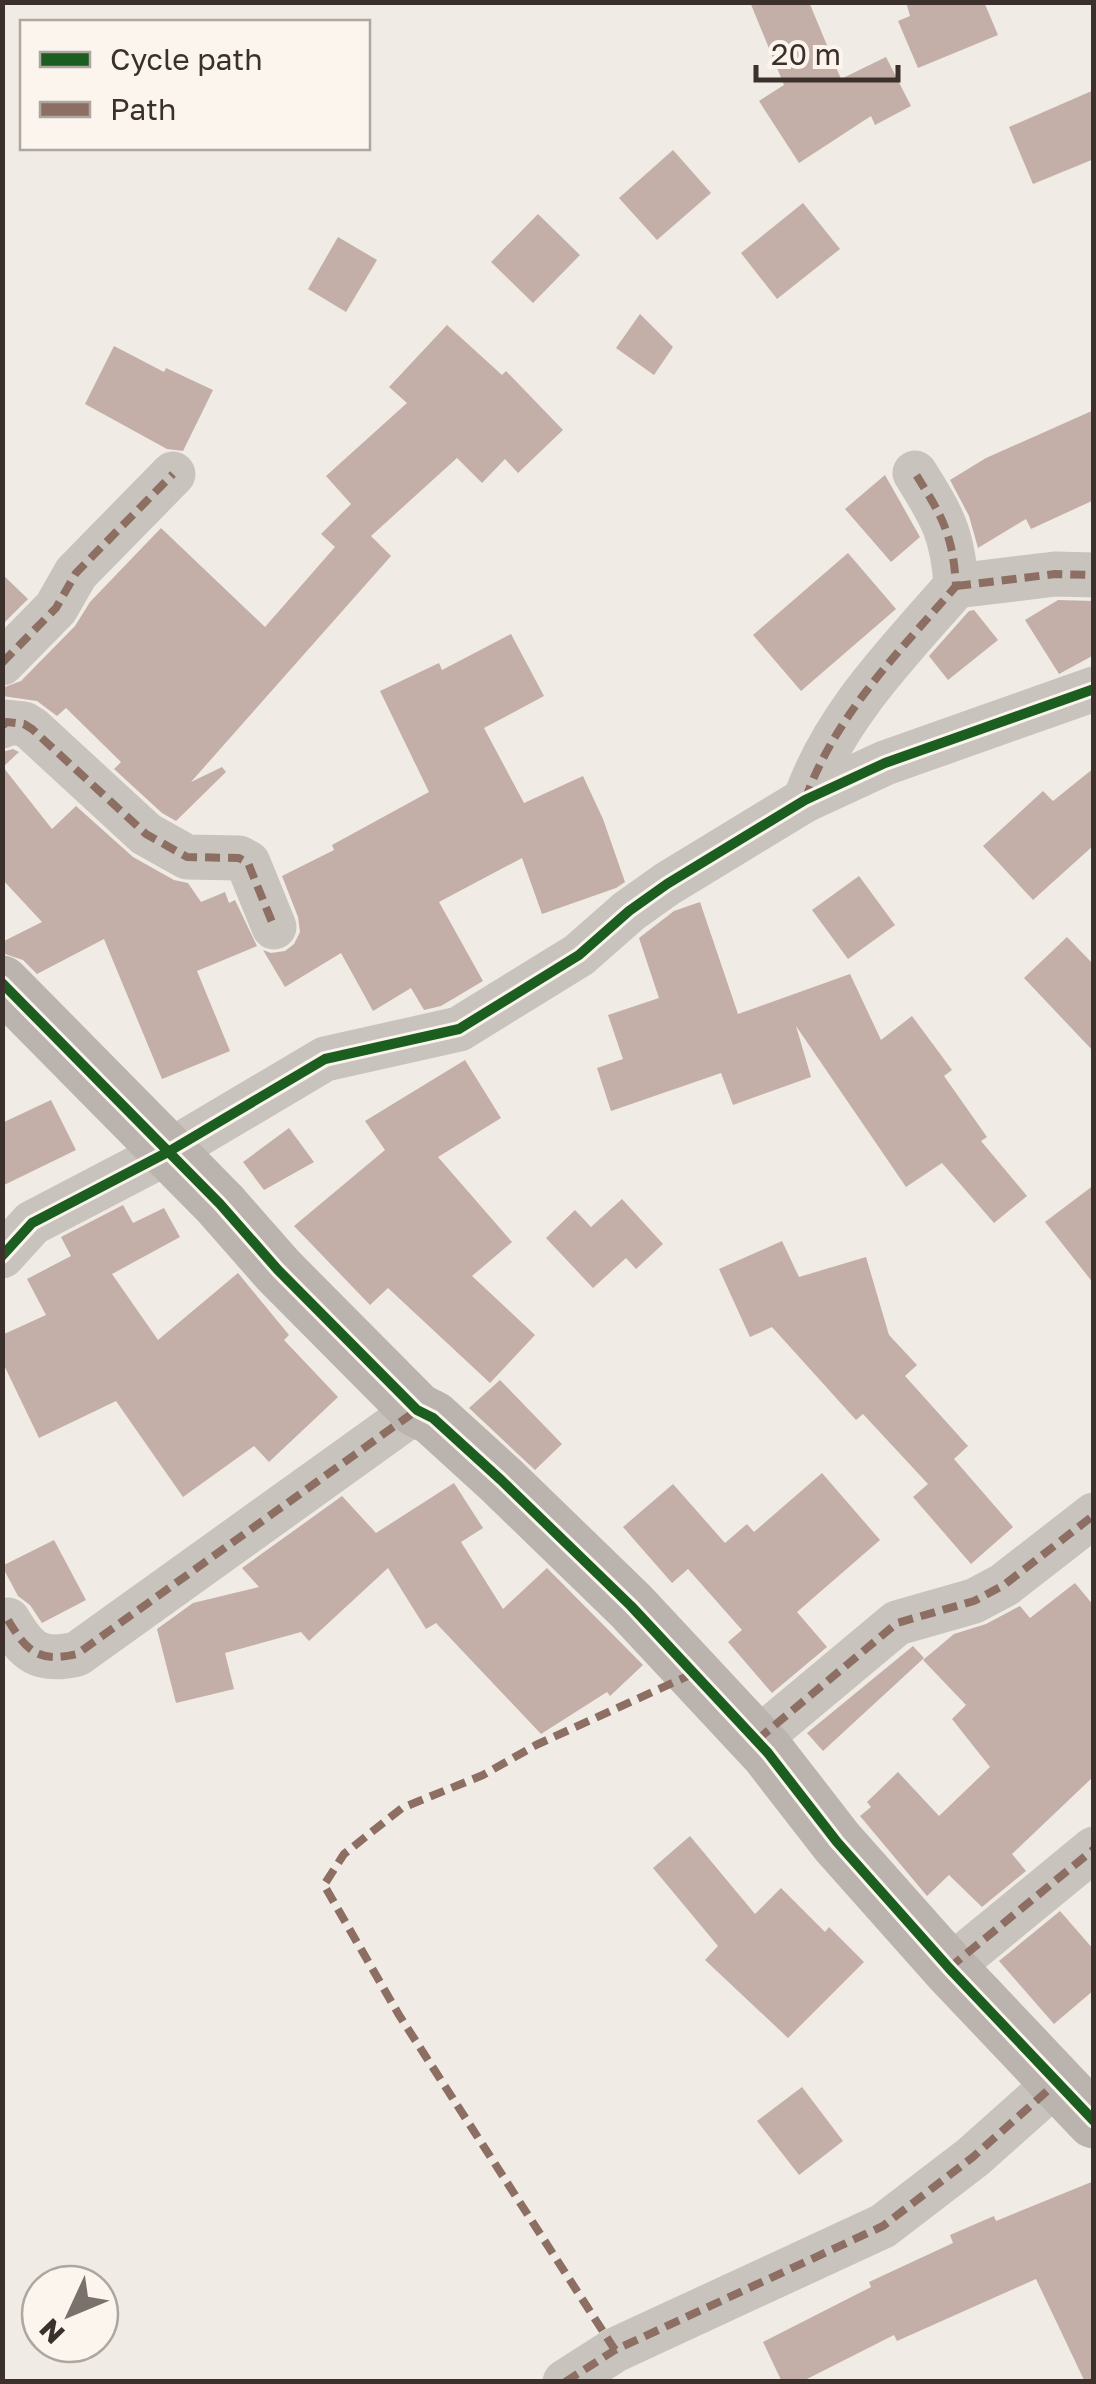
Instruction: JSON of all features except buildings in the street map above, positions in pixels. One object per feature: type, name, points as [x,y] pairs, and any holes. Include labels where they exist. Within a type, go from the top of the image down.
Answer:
[{"type":"street","points":[[916,473],[948,530],[954,550],[956,586]]},
{"type":"street","points":[[2,663],[56,608],[76,574],[173,474]]},
{"type":"street","points":[[805,800],[819,760],[848,712],[956,586],[1056,574],[1094,575]]},
{"type":"street","points":[[2,1256],[32,1223],[168,1152],[325,1059],[459,1029],[579,955],[667,884],[805,800],[886,763],[1094,689]]},
{"type":"street","points":[[4,720],[32,729],[146,834],[188,857],[238,858],[248,863],[274,927]]},
{"type":"street","points":[[2,983],[418,1410],[434,1418],[574,1549],[757,1740],[838,1842],[949,1968],[1094,2121]]},
{"type":"street","points":[[8,1620],[34,1654],[56,1659],[77,1654],[418,1410]]},
{"type":"street","points":[[757,1740],[897,1623],[974,1602],[1004,1585],[1094,1515]]},
{"type":"street","points":[[949,1968],[1094,1849]]},
{"type":"street","points":[[564,2382],[615,2350],[883,2226],[973,2157],[1056,2082]]},
{"type":"marked path","points":[[805,800],[833,740],[870,686],[956,586],[944,526],[915,473]]},
{"type":"marked path","points":[[2,663],[56,608],[76,573],[173,474]]},
{"type":"marked path","points":[[956,586],[1055,574],[1094,575]]},
{"type":"marked path","points":[[2,726],[7,722],[32,729],[146,834],[187,857],[239,858],[248,863],[274,927]]},
{"type":"marked path","points":[[8,1620],[21,1640],[43,1656],[77,1654],[417,1410]]},
{"type":"marked path","points":[[757,1740],[897,1623],[974,1601],[1004,1585],[1094,1515]]},
{"type":"marked path","points":[[615,2350],[399,2015],[324,1885],[344,1854],[402,1808],[483,1775],[536,1745],[692,1674]]},
{"type":"marked path","points":[[949,1968],[1094,1849]]},
{"type":"marked path","points":[[565,2382],[615,2350],[883,2226],[973,2157],[1056,2083]]},
{"type":"cycle path","points":[[2,1256],[32,1223],[168,1152],[325,1059],[459,1029],[579,955],[667,884],[805,800],[885,763],[1094,689]]},
{"type":"cycle path","points":[[2,983],[417,1410],[433,1418],[501,1480],[631,1606],[768,1753],[837,1842],[949,1968],[1094,2121]]}]
